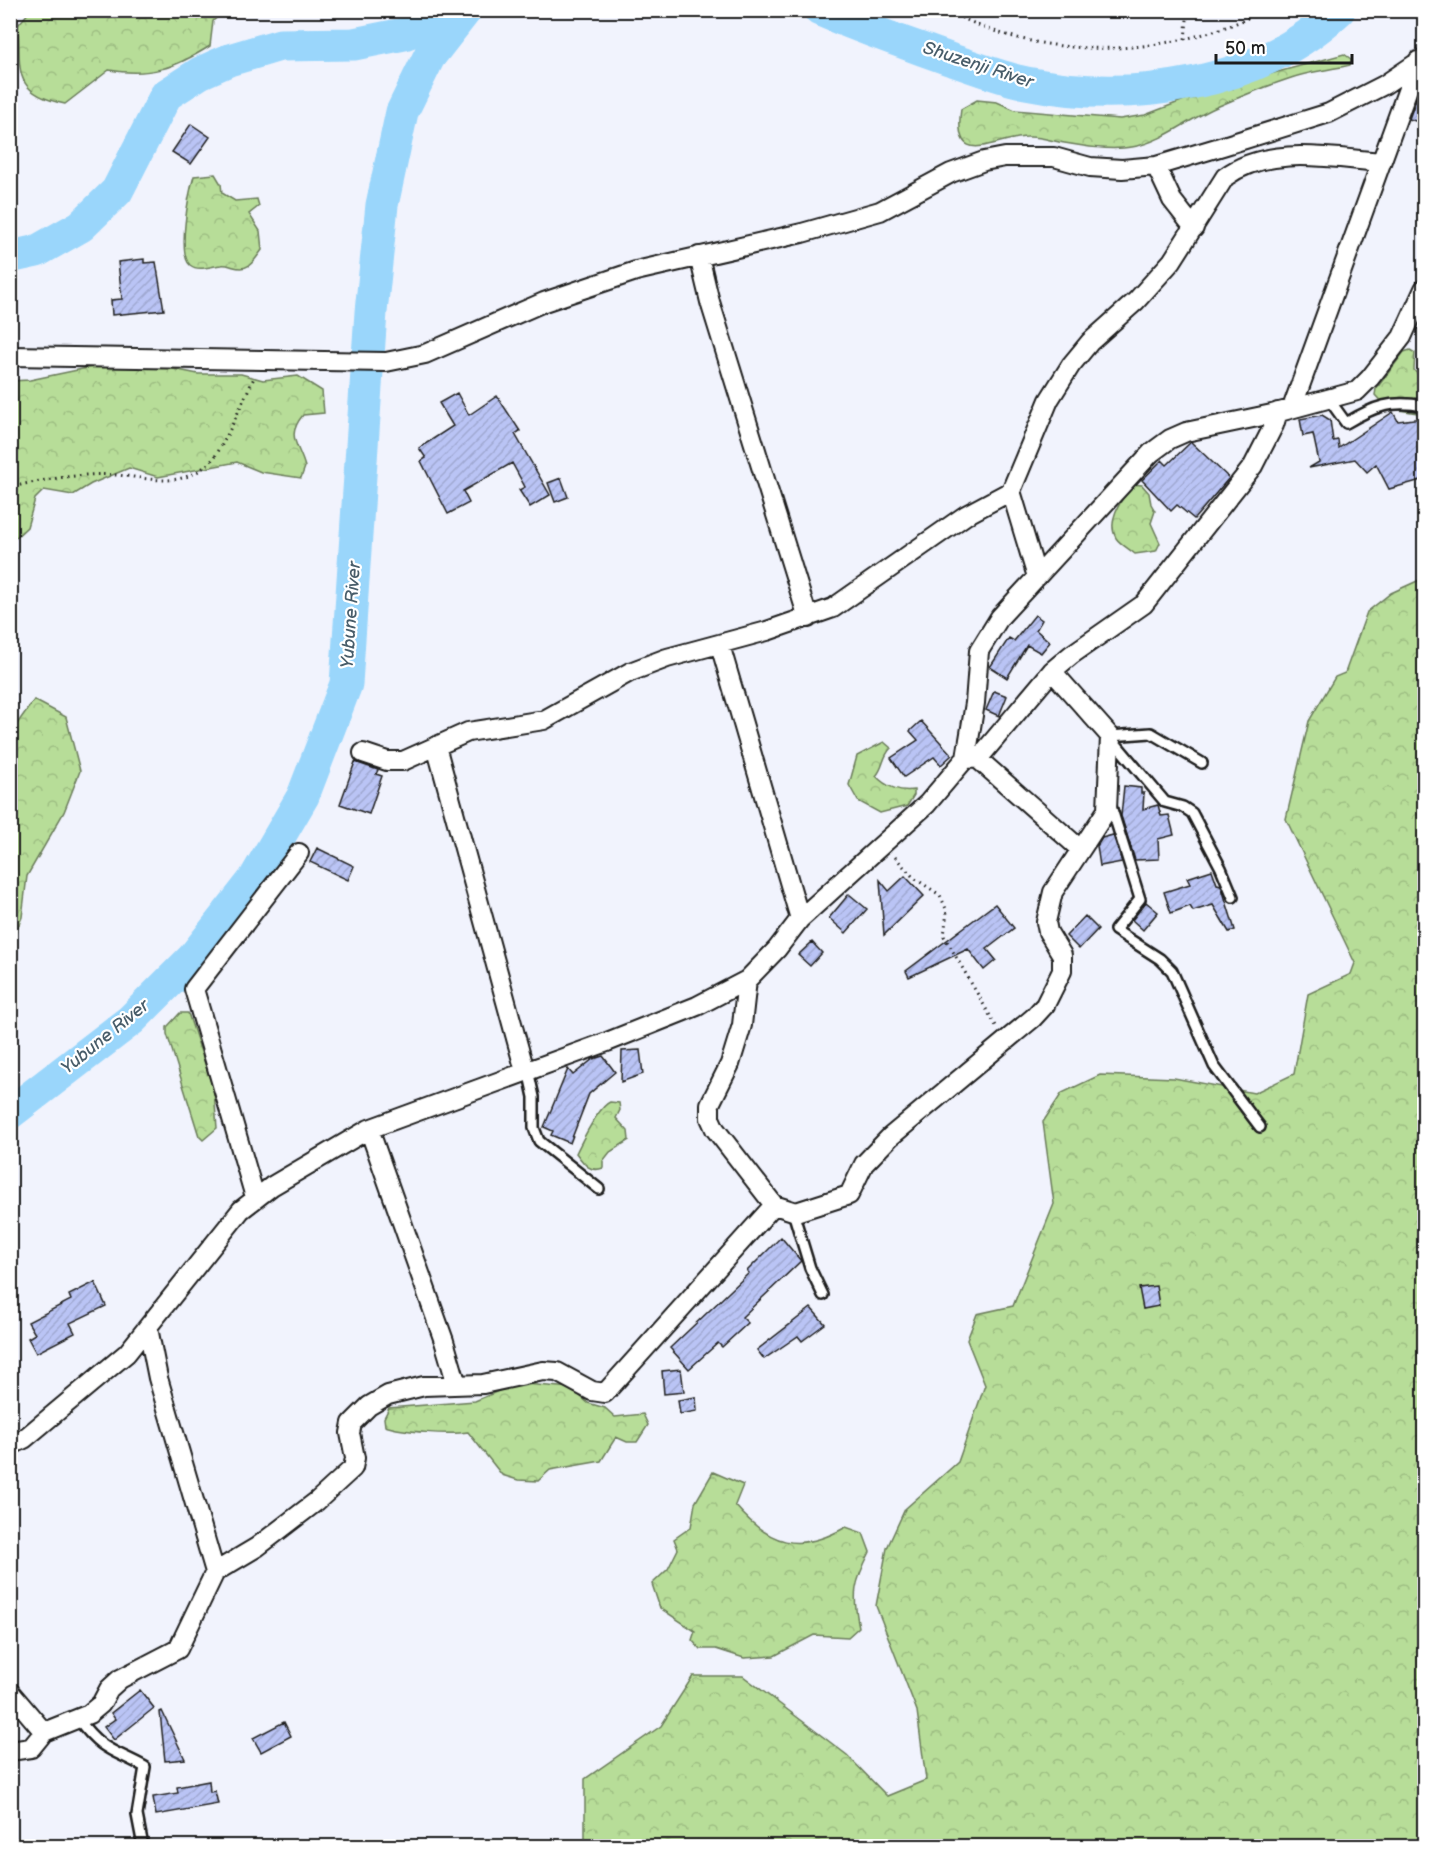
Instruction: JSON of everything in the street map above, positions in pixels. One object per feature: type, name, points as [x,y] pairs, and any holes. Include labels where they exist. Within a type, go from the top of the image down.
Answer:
[{"type":"street","points":[[10,1446],[127,1353],[255,1197],[369,1129],[697,1006],[747,980],[777,949],[800,919],[882,842],[927,804],[972,759],[1052,671],[1144,604],[1253,466],[1274,425],[1285,410],[1421,60]]},
{"type":"street","points":[[10,356],[386,363],[426,354],[500,320],[575,291],[636,271],[802,233],[880,211],[951,173],[984,161],[1026,156],[1054,157],[1090,167],[1122,169],[1156,166],[1329,113],[1384,85],[1421,60]]},
{"type":"street","points":[[363,753],[387,761],[403,761],[468,732],[544,720],[630,672],[667,658],[720,645],[833,608],[966,515],[1011,491],[1045,408],[1071,365],[1089,342],[1153,284],[1194,228],[1226,177],[1249,164],[1274,157],[1380,162]]},
{"type":"street","points":[[1156,166],[1172,200],[1194,228]]},
{"type":"street","points":[[699,256],[710,302],[808,618]]},
{"type":"street","points":[[972,759],[979,651],[1000,617],[1151,453],[1170,439],[1186,432],[1357,391],[1402,337],[1425,289]]},
{"type":"street","points":[[1011,491],[1036,577]]},
{"type":"street","points":[[720,645],[800,919]]},
{"type":"street","points":[[747,980],[742,1024],[730,1064],[710,1104],[710,1118],[715,1129],[774,1205],[794,1218],[849,1195],[864,1164],[890,1137],[1045,1005],[1062,971],[1062,955],[1048,932],[1046,922],[1053,892],[1107,810],[1110,736],[1052,671]]},
{"type":"street","points":[[436,746],[527,1071]]},
{"type":"street","points":[[972,759],[1080,849]]},
{"type":"street","points":[[255,1197],[194,989],[299,854]]},
{"type":"street","points":[[369,1129],[444,1341],[457,1385]]},
{"type":"street","points":[[10,1751],[31,1748],[44,1732],[78,1719],[101,1704],[109,1689],[120,1679],[178,1649],[215,1572],[257,1547],[317,1501],[353,1468],[355,1458],[350,1432],[352,1423],[359,1413],[388,1395],[424,1386],[483,1384],[543,1371],[557,1372],[592,1391],[605,1393],[774,1205]]},
{"type":"street","points":[[148,1328],[158,1378],[215,1572]]},
{"type":"street","points":[[10,1692],[44,1732]]},
{"type":"lane","points":[[1328,398],[1346,423],[1365,412],[1391,403],[1425,406]]},
{"type":"lane","points":[[1110,736],[1151,733],[1202,763]]},
{"type":"lane","points":[[1110,736],[1166,802],[1188,808],[1192,813],[1221,868],[1233,897]]},
{"type":"lane","points":[[1109,801],[1140,899],[1115,930],[1160,959],[1172,971],[1214,1066],[1260,1127]]},
{"type":"lane","points":[[527,1071],[536,1110],[534,1128],[539,1141],[599,1189]]},
{"type":"lane","points":[[794,1218],[810,1268],[823,1295]]},
{"type":"lane","points":[[78,1719],[108,1750],[145,1767],[138,1815],[143,1846]]},
{"type":"path","points":[[945,10],[1008,36],[1043,44],[1103,48],[1185,39],[1212,33],[1265,10]]},
{"type":"path","points":[[960,17],[961,10]]},
{"type":"path","points":[[1185,39],[1188,10]]},
{"type":"path","points":[[10,492],[14,487],[28,483],[74,476],[116,476],[149,481],[174,480],[194,475],[213,459],[263,361]]},
{"type":"path","points":[[10,507],[14,527],[10,528]]},
{"type":"path","points":[[882,842],[914,878],[940,895],[947,911],[944,936],[1004,1041]]},
{"type":"green space","points":[[30,11],[224,11],[213,21],[210,46],[197,54],[162,69],[137,72],[109,70],[65,104],[35,93],[22,77],[18,25]]},
{"type":"green space","points":[[1344,54],[1351,59],[1350,65],[1305,74],[1264,88],[1208,111],[1155,140],[1132,147],[1096,148],[1031,137],[978,147],[969,145],[963,140],[960,128],[961,109],[977,100],[997,102],[1015,110],[1120,119],[1145,115],[1208,91]]},
{"type":"green space","points":[[215,174],[221,184],[222,193],[235,201],[257,199],[259,206],[249,214],[260,231],[262,250],[251,264],[244,268],[223,265],[197,268],[190,265],[186,258],[185,222],[194,176]]},
{"type":"green space","points":[[1410,350],[1415,353],[1414,370],[1424,382],[1424,414],[1387,408],[1375,395],[1376,389],[1404,352]]},
{"type":"green space","points":[[106,364],[149,364],[198,374],[241,374],[263,380],[298,376],[322,391],[324,413],[303,415],[295,429],[295,441],[305,467],[301,478],[261,472],[237,462],[158,477],[129,468],[91,484],[73,495],[44,490],[35,499],[27,527],[11,542],[10,381],[30,380]]},
{"type":"green space","points":[[1132,484],[1142,485],[1149,493],[1155,511],[1151,523],[1160,543],[1156,551],[1135,554],[1116,538],[1113,531],[1116,510]]},
{"type":"green space","points":[[1424,578],[1424,1846],[585,1846],[585,1779],[661,1726],[693,1676],[743,1676],[847,1755],[887,1796],[926,1780],[917,1711],[876,1606],[887,1548],[905,1509],[958,1462],[985,1385],[967,1340],[977,1314],[1013,1306],[1054,1204],[1043,1122],[1062,1093],[1100,1075],[1174,1078],[1254,1093],[1294,1074],[1308,994],[1351,974],[1355,963],[1286,819],[1309,721],[1335,677],[1345,673],[1367,612],[1391,593]]},
{"type":"green space","points":[[34,700],[66,717],[80,771],[64,812],[27,876],[22,917],[11,944],[11,732]]},
{"type":"green space","points":[[884,742],[891,748],[876,776],[894,788],[914,790],[914,795],[907,806],[880,813],[858,801],[849,785],[857,756]]},
{"type":"green space","points":[[180,1013],[188,1013],[214,1091],[217,1128],[203,1140],[199,1136],[167,1034],[167,1027]]},
{"type":"green space","points":[[610,1102],[619,1103],[620,1110],[616,1118],[628,1131],[629,1140],[610,1152],[603,1161],[603,1168],[594,1169],[585,1164],[576,1153],[600,1110]]},
{"type":"green space","points":[[525,1384],[571,1388],[588,1403],[605,1408],[615,1417],[643,1414],[648,1425],[637,1442],[627,1442],[616,1437],[601,1461],[550,1470],[538,1481],[518,1480],[502,1475],[468,1432],[426,1432],[385,1426],[384,1418],[389,1408],[475,1401],[508,1387]]},
{"type":"green space","points":[[713,1472],[743,1485],[735,1505],[748,1519],[773,1537],[786,1541],[814,1541],[846,1527],[863,1533],[870,1552],[856,1589],[859,1627],[848,1637],[814,1635],[774,1656],[744,1658],[716,1649],[700,1649],[692,1640],[695,1631],[660,1608],[652,1584],[668,1569],[678,1549],[674,1539],[691,1527],[695,1503]]},
{"type":"building","points":[[1423,80],[1425,80],[1425,124],[1409,119]]},
{"type":"building","points":[[191,124],[210,137],[191,164],[172,152]]},
{"type":"building","points":[[144,259],[144,263],[156,262],[164,310],[112,315],[111,300],[122,299],[118,262]]},
{"type":"building","points":[[457,393],[469,415],[497,396],[520,431],[515,434],[550,495],[530,507],[519,490],[525,487],[512,463],[463,491],[469,503],[448,514],[421,461],[426,458],[419,448],[453,426],[439,403]]},
{"type":"building","points":[[1393,412],[1398,421],[1422,418],[1425,423],[1425,479],[1389,489],[1376,464],[1367,472],[1355,459],[1309,468],[1319,462],[1313,434],[1303,436],[1300,419],[1322,415],[1330,420],[1333,441],[1338,440],[1339,448]]},
{"type":"building","points":[[1191,442],[1229,478],[1194,519],[1177,505],[1171,511],[1142,480],[1162,460],[1167,465]]},
{"type":"building","points":[[561,478],[568,497],[555,502],[548,483]]},
{"type":"building","points":[[1035,615],[1042,620],[1036,630],[1050,642],[1041,653],[1027,645],[1007,678],[990,667],[1009,638],[1014,641]]},
{"type":"building","points":[[994,691],[1007,696],[999,716],[986,710]]},
{"type":"building","points":[[921,721],[952,755],[941,765],[934,757],[904,777],[891,758],[918,740],[910,731]]},
{"type":"building","points":[[355,762],[378,770],[376,774],[382,776],[369,814],[340,804]]},
{"type":"building","points":[[1124,786],[1141,788],[1141,793],[1144,793],[1143,809],[1158,805],[1161,816],[1169,815],[1174,835],[1158,839],[1159,859],[1135,860],[1121,816]]},
{"type":"building","points":[[1113,835],[1122,862],[1100,866],[1097,846],[1102,838]]},
{"type":"building","points":[[317,848],[354,866],[348,880],[310,862]]},
{"type":"building","points":[[1212,870],[1217,884],[1221,885],[1235,930],[1229,932],[1213,905],[1193,911],[1190,906],[1171,913],[1164,892],[1190,884],[1187,878]]},
{"type":"building","points":[[905,876],[924,896],[884,935],[880,880],[889,891]]},
{"type":"building","points":[[849,894],[867,909],[846,933],[829,918]]},
{"type":"building","points":[[1146,902],[1158,912],[1143,930],[1132,920]]},
{"type":"building","points":[[995,904],[1014,928],[987,949],[996,960],[984,970],[968,949],[909,977],[906,971]]},
{"type":"building","points":[[1085,916],[1098,929],[1079,949],[1066,936]]},
{"type":"building","points":[[812,942],[822,953],[810,966],[798,955]]},
{"type":"building","points":[[640,1050],[643,1074],[621,1082],[622,1051]]},
{"type":"building","points":[[603,1056],[615,1072],[589,1094],[570,1143],[551,1135],[553,1131],[544,1127],[568,1069],[573,1075],[593,1059]]},
{"type":"building","points":[[781,1237],[801,1261],[742,1317],[748,1323],[722,1347],[718,1343],[689,1369],[670,1348],[749,1273],[747,1271]]},
{"type":"building","points":[[95,1282],[106,1306],[70,1323],[75,1333],[36,1353],[28,1338],[35,1334],[28,1322],[71,1300],[69,1295]]},
{"type":"building","points":[[1156,1286],[1159,1306],[1143,1309],[1139,1288]]},
{"type":"building","points":[[811,1308],[825,1324],[802,1341],[798,1336],[764,1359],[757,1350]]},
{"type":"building","points":[[681,1369],[684,1392],[664,1394],[662,1371]]},
{"type":"building","points":[[696,1397],[697,1411],[680,1414],[678,1400]]},
{"type":"building","points":[[140,1690],[154,1708],[114,1740],[104,1727],[115,1719],[111,1713]]},
{"type":"building","points":[[162,1711],[185,1759],[165,1761],[160,1712]]},
{"type":"building","points":[[284,1722],[291,1736],[261,1752],[253,1738]]},
{"type":"building","points":[[209,1781],[210,1792],[215,1791],[218,1804],[156,1815],[153,1797],[178,1793],[177,1787]]},
{"type":"waterway","name":"Shuzenji River","points":[[820,10],[853,24],[1007,78],[1066,89],[1108,91],[1150,89],[1192,83],[1232,72],[1271,56],[1307,36],[1339,10]]},
{"type":"waterway","name":"Yubune River","points":[[10,1113],[131,1020],[193,958],[254,880],[303,796],[346,684],[371,312],[382,205],[402,112],[429,57],[465,11]]},
{"type":"waterway","points":[[10,257],[37,251],[81,226],[117,191],[166,95],[200,73],[229,60],[280,45],[354,44],[404,34],[464,12]]}]
